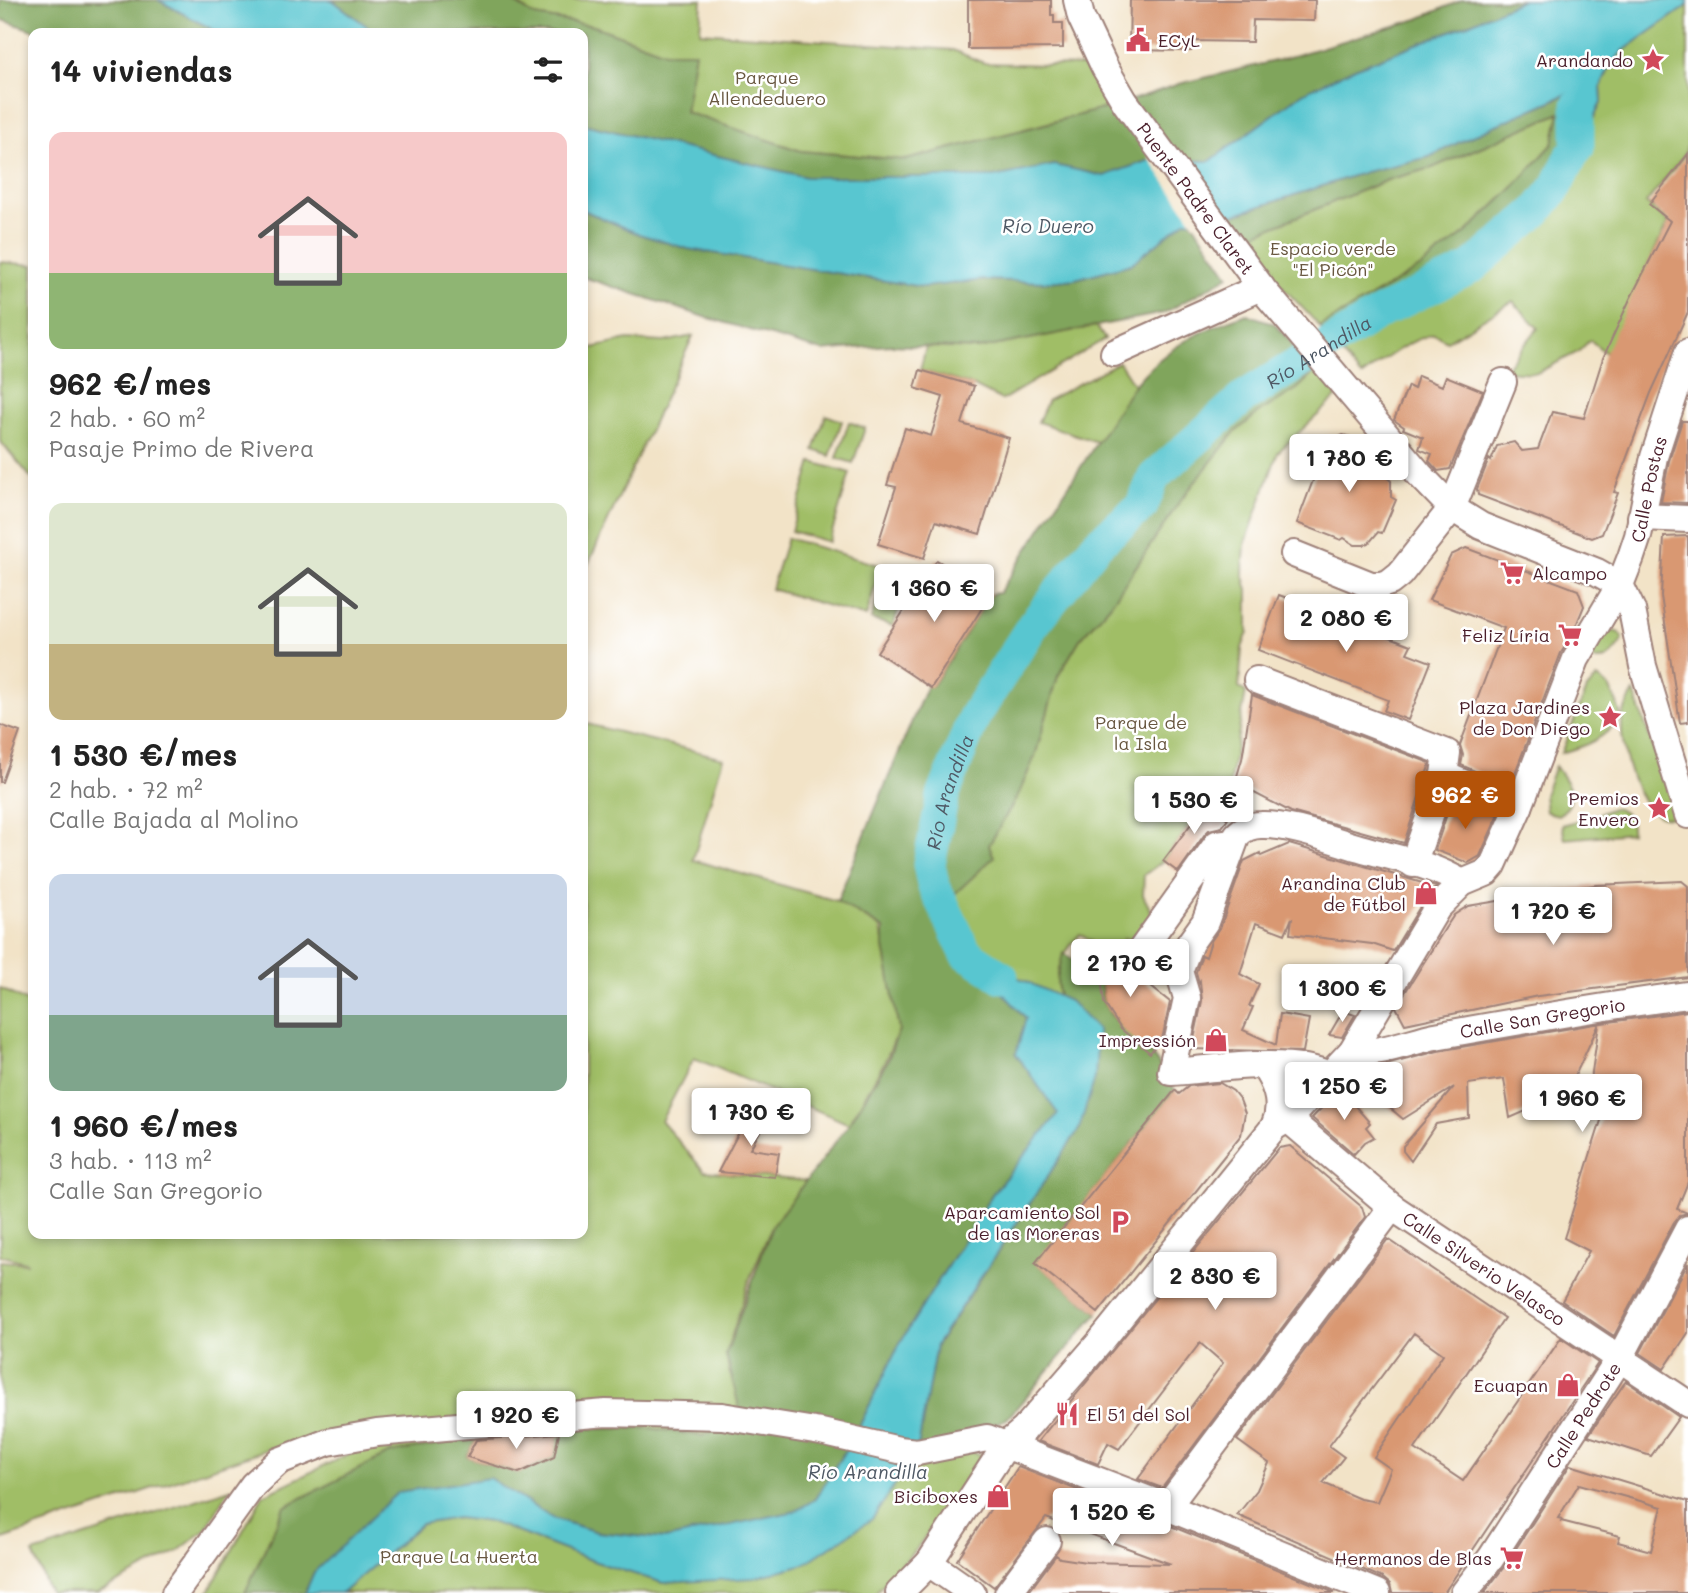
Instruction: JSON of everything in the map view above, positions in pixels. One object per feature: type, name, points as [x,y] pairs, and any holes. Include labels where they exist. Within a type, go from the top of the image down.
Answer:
[{"type":"street","name":"Puente Padre Claret","points":[[1077,0],[1081,18],[1125,102],[1261,287],[1420,475],[1452,508],[1481,526],[1597,572],[1620,585]]},
{"type":"street","points":[[1114,353],[1261,287]]},
{"type":"street","name":"Calle Postas","points":[[1620,585],[1638,536],[1654,457],[1688,352]]},
{"type":"street","points":[[1294,554],[1371,585],[1381,585],[1400,574],[1452,508],[1503,382]]},
{"type":"street","points":[[1641,517],[1688,519]]},
{"type":"street","points":[[899,1593],[929,1563],[1006,1445],[1024,1430],[1101,1341],[1281,1123],[1352,1051],[1437,908],[1462,883],[1486,873],[1498,856],[1519,807],[1576,659],[1620,585]]},
{"type":"street","points":[[1620,585],[1632,610],[1643,666],[1688,815]]},
{"type":"street","points":[[1258,680],[1442,751],[1448,756],[1413,864]]},
{"type":"street","points":[[1444,775],[1519,807]]},
{"type":"street","points":[[1322,1084],[1321,1071],[1275,1064],[1245,1073],[1171,1072],[1187,998],[1179,971],[1190,943],[1205,922],[1233,842],[1242,830],[1254,825],[1272,825],[1446,874],[1462,883]]},
{"type":"street","points":[[1139,953],[1217,845],[1233,842]]},
{"type":"street","name":"Calle San Gregorio","points":[[1352,1051],[1397,1046],[1594,1007],[1688,995]]},
{"type":"street","points":[[1371,1017],[1380,1031],[1397,1046]]},
{"type":"street","points":[[1245,1073],[1275,1084],[1281,1123]]},
{"type":"street","name":"Calle Silverio Velasco","points":[[1281,1123],[1392,1207],[1688,1404]]},
{"type":"street","points":[[1167,1507],[1392,1207]]},
{"type":"street","name":"Calle Pedrote","points":[[1464,1593],[1491,1558],[1620,1358],[1688,1229]]},
{"type":"street","points":[[176,1593],[233,1509],[265,1472],[279,1461],[328,1442],[377,1433],[606,1413],[710,1415],[821,1432],[917,1452],[987,1438],[1167,1507],[1377,1593]]},
{"type":"street","points":[[1009,1593],[1047,1541]]},
{"type":"street","points":[[929,1563],[972,1593]]},
{"type":"green space","points":[[0,0],[158,0],[210,28],[28,29],[0,19]]},
{"type":"green space","points":[[332,0],[510,0],[535,16],[594,26],[665,52],[695,52],[685,112],[801,151],[906,160],[1114,106],[1179,84],[1279,60],[1418,19],[1462,0],[1523,0],[1355,68],[1304,92],[1210,161],[1150,160],[1104,176],[1054,165],[994,177],[806,177],[588,125],[588,28],[369,28]]},
{"type":"green space","name":"Parque Allendeduero","points":[[510,0],[702,0],[700,32],[953,50],[984,63],[1082,66],[1114,106],[906,160],[801,151],[685,112],[694,53],[665,52],[594,26],[535,16]]},
{"type":"green space","points":[[1688,5],[1688,145],[1683,157],[1646,203],[1668,222],[1607,354],[1590,340],[1578,352],[1537,373],[1504,371],[1538,328],[1513,301],[1447,341],[1434,334],[1414,341],[1361,377],[1332,342],[1395,304],[1466,270],[1548,197],[1595,116],[1602,101],[1601,87],[1612,63],[1623,51]]},
{"type":"green space","points":[[1577,90],[1573,141],[1578,148],[1557,186],[1537,211],[1471,268],[1383,311],[1332,342],[1320,327],[1421,267],[1468,231],[1512,189],[1553,144],[1560,113],[1432,168],[1390,179],[1242,239],[1228,217],[1365,172],[1429,157]]},
{"type":"green space","name":"Espacio verde \"El Picón\"","points":[[1560,113],[1553,144],[1512,189],[1468,231],[1421,267],[1320,327],[1270,274],[1242,239],[1390,179],[1432,168]]},
{"type":"green space","points":[[588,212],[639,234],[688,249],[923,287],[983,280],[1047,282],[1075,279],[1131,264],[1186,220],[1191,220],[1229,276],[1164,313],[978,349],[890,345],[822,351],[588,279]]},
{"type":"green space","points":[[0,262],[28,265],[28,474],[0,441]]},
{"type":"green space","points":[[1247,314],[1275,324],[1316,371],[1297,389],[1258,413],[1234,433],[1180,501],[1111,604],[1080,639],[1058,676],[1035,756],[1019,793],[989,845],[994,857],[943,905],[966,953],[1026,1018],[1016,1054],[1059,1114],[993,1193],[901,1341],[856,1433],[815,1499],[797,1511],[665,1539],[597,1532],[552,1518],[489,1478],[314,1572],[305,1593],[245,1593],[284,1507],[390,1453],[478,1437],[467,1457],[519,1473],[554,1457],[559,1429],[650,1428],[702,1436],[746,1420],[742,1419],[726,1354],[772,1226],[849,1124],[888,1060],[899,1030],[884,947],[884,929],[837,901],[927,685],[932,687],[991,594],[999,593],[1134,385],[1159,360],[1185,341],[1214,326]]},
{"type":"green space","points":[[1096,326],[1105,339],[1002,400],[974,386],[920,370],[926,347],[978,349]]},
{"type":"green space","points":[[693,336],[588,564],[588,349],[628,340],[664,342]]},
{"type":"green space","points":[[1119,362],[1134,385],[1097,442],[1038,422],[1048,400]]},
{"type":"green space","name":"Parque de la Isla","points":[[1316,371],[1337,397],[1278,452],[1245,545],[1243,573],[1248,590],[1248,632],[1242,648],[1239,688],[1246,692],[1227,797],[1228,819],[1206,804],[1163,861],[1144,875],[1143,895],[1154,917],[1137,942],[1124,938],[1118,960],[1080,934],[1060,966],[1059,1003],[966,953],[943,905],[989,845],[1019,793],[1035,756],[1058,676],[1080,639],[1111,604],[1180,501],[1234,433],[1258,413],[1297,389]]},
{"type":"green space","points":[[826,415],[842,421],[830,456],[814,450]]},
{"type":"green space","points":[[849,422],[865,428],[853,463],[837,458]]},
{"type":"green space","points":[[812,462],[850,473],[829,542],[791,531]]},
{"type":"green space","points":[[787,538],[881,566],[866,617],[771,589]]},
{"type":"green space","points":[[888,567],[910,574],[893,626],[871,619]]},
{"type":"green space","points":[[1604,632],[1620,633],[1623,640],[1612,654],[1602,660],[1590,659]]},
{"type":"green space","points":[[1597,678],[1610,689],[1621,717],[1594,741],[1561,753],[1587,689]]},
{"type":"green space","points":[[1634,692],[1677,816],[1664,817],[1652,811],[1634,784],[1624,750],[1622,723],[1623,714]]},
{"type":"green space","points":[[588,724],[723,758],[693,860],[837,901],[881,928],[899,1030],[885,1061],[849,1124],[694,1058],[661,1121],[704,1171],[806,1181],[772,1226],[750,1278],[726,1354],[729,1371],[747,1420],[702,1436],[650,1428],[559,1429],[478,1437],[284,1507],[245,1593],[208,1593],[263,1495],[357,1450],[458,1438],[268,1449],[0,1540],[0,1261],[28,1263],[0,1255],[0,988],[28,1002],[28,1239],[588,1239]]},
{"type":"green space","points":[[1555,766],[1568,785],[1571,798],[1565,810],[1558,815],[1546,812],[1544,795]]},
{"type":"green space","points":[[1612,808],[1628,816],[1631,833],[1565,839],[1562,825]]},
{"type":"green space","points":[[1063,953],[1103,979],[1104,1002],[1109,1012],[1124,1030],[1150,1053],[1175,1090],[1036,1263],[1098,1313],[1007,1419],[917,1453],[936,1346],[1079,1129],[1071,1002],[1059,997],[1057,979]]},
{"type":"green space","name":"Parque La Huerta","points":[[968,1451],[983,1455],[917,1548],[875,1593],[342,1593],[421,1524],[457,1518],[491,1522],[593,1561],[663,1583],[917,1453],[929,1464]]},
{"type":"green space","points":[[230,1489],[205,1530],[177,1552],[98,1593],[50,1593],[33,1553]]},
{"type":"water","points":[[158,0],[332,0],[369,28],[210,28]]},
{"type":"water","name":"Río Duero","points":[[1523,0],[1688,0],[1688,5],[1623,51],[1610,66],[1601,87],[1602,101],[1578,148],[1573,141],[1576,90],[1429,157],[1365,172],[1214,221],[1186,220],[1131,264],[1075,279],[1047,282],[983,280],[923,287],[688,249],[639,234],[588,212],[588,125],[806,177],[994,177],[1054,165],[1104,176],[1150,160],[1210,161],[1304,92],[1355,68]]},
{"type":"water","points":[[958,935],[1008,973],[1071,1002],[1098,1030],[1095,1078],[1079,1129],[936,1345],[917,1453],[872,1519],[804,1564],[754,1578],[663,1583],[593,1561],[491,1522],[457,1518],[421,1524],[342,1593],[305,1593],[314,1572],[398,1492],[489,1478],[552,1518],[597,1532],[665,1539],[796,1511],[815,1499],[856,1433],[901,1341],[993,1193],[1058,1114],[1016,1054],[1026,1018],[966,953]]},
{"type":"pier","points":[[1148,157],[1187,157],[1230,220],[1214,224],[1194,224]]},
{"type":"building","points":[[968,0],[1051,0],[1054,23],[1063,23],[1063,48],[968,49]]},
{"type":"building","points":[[1130,0],[1315,0],[1314,21],[1253,20],[1252,42],[1191,41],[1191,51],[1129,50]]},
{"type":"building","points":[[1688,154],[1688,312],[1651,393],[1614,492],[1618,493],[1602,534],[1592,538],[1478,495],[1477,489],[1497,446],[1514,442],[1522,451],[1538,449],[1552,412],[1584,418],[1603,358],[1670,221],[1649,204]]},
{"type":"building","points":[[920,370],[974,386],[962,424],[1009,438],[980,534],[936,521],[924,558],[878,544],[896,487],[887,485],[905,428],[931,436],[943,397],[915,388]]},
{"type":"building","points":[[1418,376],[1442,386],[1446,376],[1483,391],[1450,469],[1438,471],[1429,461],[1432,454],[1419,449],[1423,437],[1403,429],[1404,427],[1394,420],[1408,386],[1414,389]]},
{"type":"building","points":[[1682,421],[1688,421],[1688,503],[1661,502],[1669,461]]},
{"type":"building","points":[[1343,435],[1355,438],[1362,446],[1367,444],[1375,447],[1380,456],[1378,470],[1391,481],[1391,497],[1396,500],[1382,533],[1378,532],[1364,545],[1355,545],[1344,538],[1341,540],[1297,523],[1323,454],[1334,439]]},
{"type":"building","points":[[1688,536],[1688,722],[1680,723],[1661,596],[1664,537]]},
{"type":"building","points":[[1466,548],[1578,590],[1584,606],[1561,653],[1510,786],[1461,765],[1463,755],[1460,745],[1504,628],[1429,600],[1451,555]]},
{"type":"building","points":[[937,560],[991,594],[931,688],[877,652]]},
{"type":"building","points":[[1279,595],[1411,645],[1407,653],[1431,662],[1408,720],[1384,711],[1388,700],[1258,650]]},
{"type":"building","points":[[1252,695],[1430,763],[1404,843],[1291,812],[1235,783],[1242,759]]},
{"type":"building","points":[[0,725],[20,732],[2,782],[0,782]]},
{"type":"building","points":[[1453,796],[1498,815],[1480,856],[1468,863],[1435,850]]},
{"type":"building","points":[[1206,804],[1228,819],[1222,827],[1209,830],[1205,834],[1178,872],[1163,861]]},
{"type":"building","points":[[1289,844],[1436,887],[1424,900],[1393,951],[1372,944],[1290,934],[1292,918],[1285,934],[1256,923],[1240,974],[1259,984],[1249,1006],[1253,1007],[1243,1030],[1276,1045],[1280,1014],[1309,1019],[1303,1052],[1192,1049],[1202,1001],[1196,972],[1202,955],[1206,957],[1211,941],[1220,928],[1244,861]]},
{"type":"building","points":[[1682,881],[1688,886],[1688,977],[1538,996],[1405,1024],[1396,1007],[1454,915],[1468,906],[1510,899],[1516,901],[1517,898],[1557,892],[1556,890],[1596,885]]},
{"type":"building","points":[[1093,941],[1170,1002],[1163,1035],[1150,1053],[1121,1029],[1104,1003],[1101,977],[1081,955]]},
{"type":"building","points":[[1343,1011],[1355,1015],[1342,1037],[1329,1035]]},
{"type":"building","points":[[1688,1011],[1688,1182],[1677,1209],[1688,1213],[1680,1215],[1674,1222],[1614,1336],[1562,1301],[1589,1251],[1564,1238],[1604,1111],[1587,1107],[1599,1024],[1567,1093],[1510,1118],[1504,1079],[1468,1084],[1469,1118],[1436,1124],[1411,1161],[1403,1151],[1403,1146],[1454,1087],[1403,1119],[1351,1075],[1360,1068],[1386,1065],[1438,1051],[1595,1024]]},
{"type":"building","name":"Aparcamiento Sol de las Moreras","points":[[1220,1083],[1233,1091],[1240,1100],[1245,1113],[1241,1135],[1098,1313],[1035,1263],[1175,1090],[1179,1094],[1189,1086]]},
{"type":"building","points":[[1340,1089],[1370,1123],[1366,1127],[1374,1137],[1354,1154],[1312,1118]]},
{"type":"building","points":[[754,1103],[772,1110],[750,1149],[779,1153],[775,1177],[718,1172]]},
{"type":"building","points":[[1290,1146],[1362,1207],[1365,1217],[1162,1488],[1138,1479],[1223,1363],[1200,1343],[1119,1449],[1108,1443],[1098,1464],[1038,1441],[1279,1148]]},
{"type":"building","points":[[1388,1239],[1504,1318],[1415,1449],[1463,1481],[1561,1338],[1598,1363],[1444,1593],[1392,1593],[1390,1584],[1383,1578],[1237,1515],[1257,1490],[1269,1463],[1237,1440]],"holes":[[[1414,1333],[1443,1354],[1374,1457],[1391,1469],[1377,1502],[1360,1499],[1323,1483],[1344,1457],[1329,1446]]]},
{"type":"building","points":[[1688,1263],[1688,1333],[1664,1369],[1640,1353]]},
{"type":"building","points":[[1626,1381],[1679,1417],[1651,1456],[1588,1436]]},
{"type":"building","points":[[559,1433],[554,1457],[519,1473],[467,1457],[476,1440]]},
{"type":"building","points":[[1570,1465],[1688,1501],[1688,1593],[1484,1593],[1504,1567]],"holes":[[[1579,1484],[1662,1507],[1651,1551],[1618,1542],[1620,1536],[1558,1518]]]},
{"type":"building","points":[[1018,1467],[1335,1593],[1028,1593],[1056,1555],[1086,1562],[1171,1564],[1046,1518],[994,1587],[957,1560]]},
{"type":"waterway","name":"Río Arandilla","points":[[1002,977],[966,953],[933,884],[929,864],[943,796],[974,717],[1033,625],[1097,544],[1142,506],[1154,477],[1244,397],[1383,311],[1471,268],[1537,211],[1557,186],[1578,148],[1578,105]]},
{"type":"place","name":"ECyL","points":[[1138,40]]},
{"type":"place","name":"Arandando","points":[[1653,60]]},
{"type":"place","name":"Alcampo","points":[[1512,573]]},
{"type":"place","name":"Feliz Líria","points":[[1570,635]]},
{"type":"place","name":"Plaza Jardines de Don Diego","points":[[1610,717]]},
{"type":"place","name":"Premios Envero","points":[[1659,808]]},
{"type":"place","name":"Arandina Club de Fútbol","points":[[1426,893]]},
{"type":"place","name":"Impressión","points":[[1216,1040]]},
{"type":"place","name":"Aparcamiento Sol de las Moreras","points":[[1120,1222]]},
{"type":"place","name":"Ecuapan","points":[[1568,1385]]},
{"type":"place","name":"El 51 del Sol","points":[[1067,1414]]},
{"type":"place","name":"Biciboxes","points":[[998,1496]]},
{"type":"place","name":"Hermanos de Blas","points":[[1512,1558]]}]
